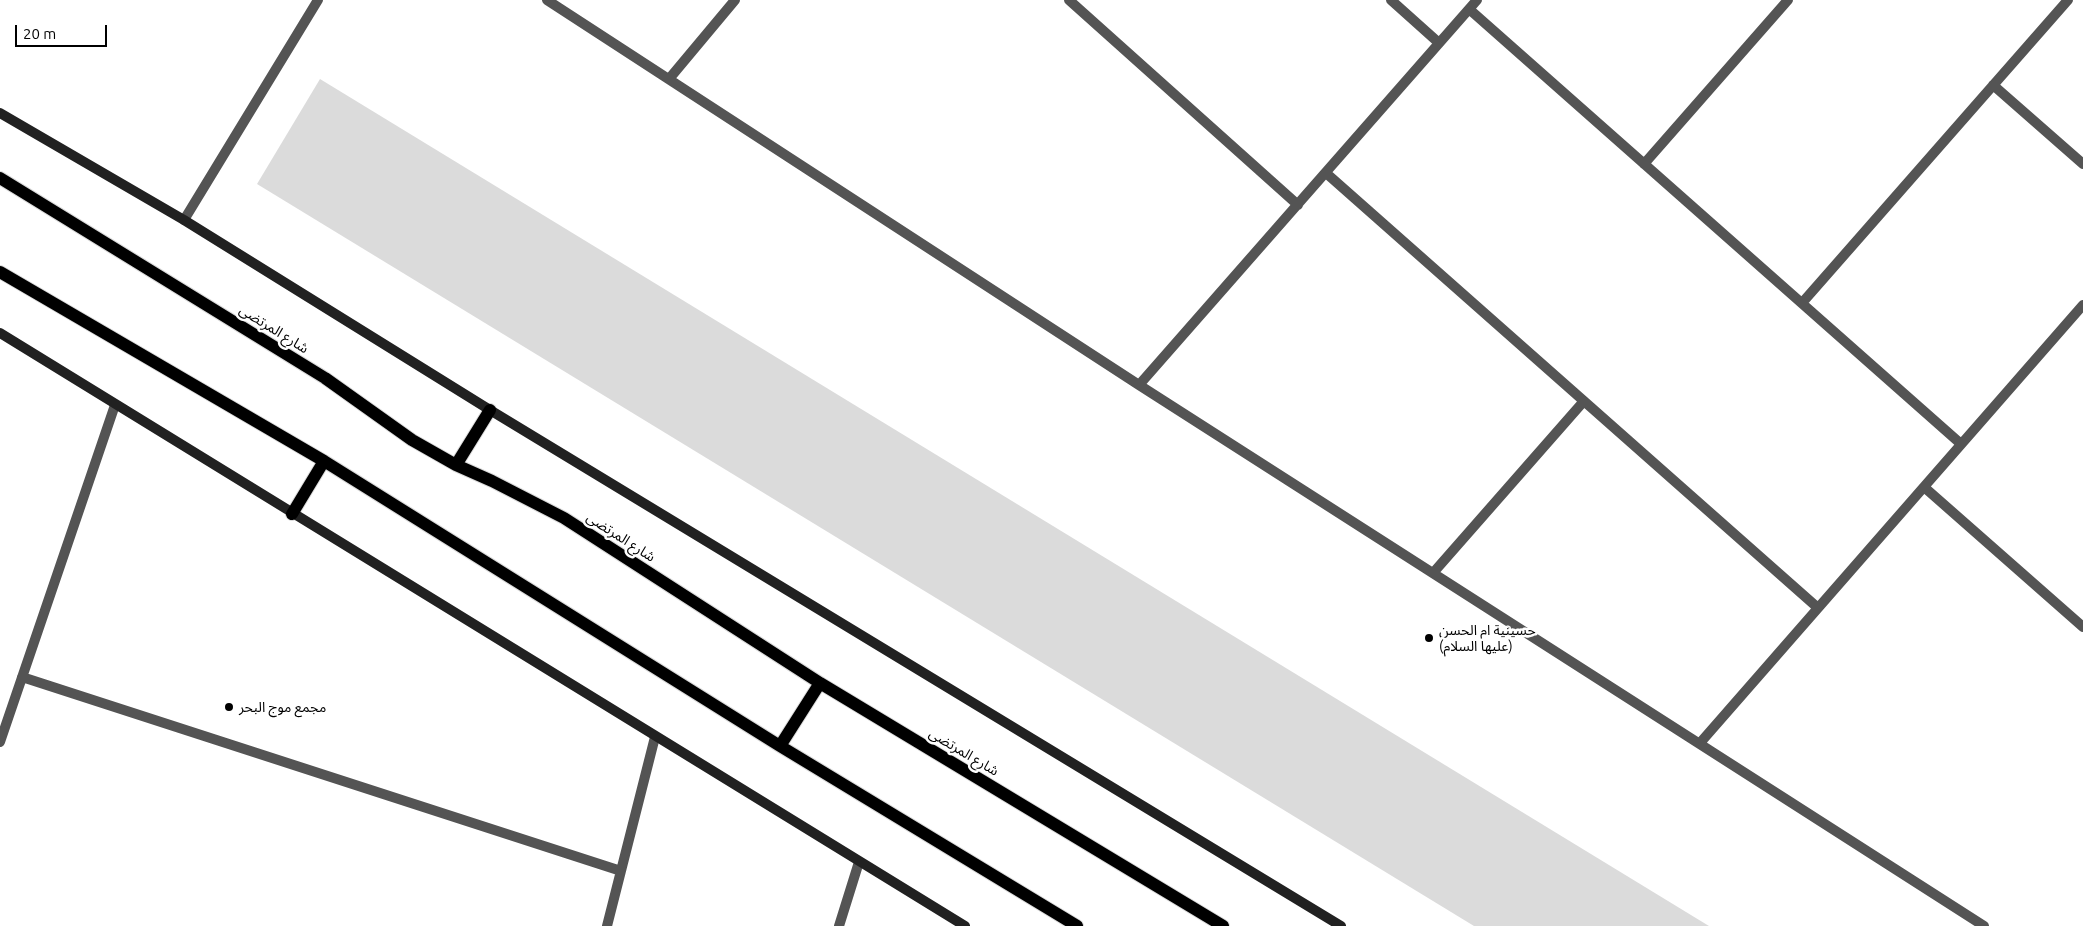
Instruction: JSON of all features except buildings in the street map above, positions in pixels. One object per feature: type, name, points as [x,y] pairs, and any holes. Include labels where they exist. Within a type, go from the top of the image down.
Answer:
[{"type":"main road","points":[[0,114],[184,220],[490,410],[1341,926]]},
{"type":"main road","name":"شارع المرتضى","points":[[0,178],[319,374],[412,440],[456,465],[564,518],[820,683],[1223,926]]},
{"type":"main road","points":[[0,272],[324,462],[780,746],[1077,926]]},
{"type":"main road","points":[[0,334],[965,926]]},
{"type":"main road","points":[[456,465],[490,410]]},
{"type":"main road","points":[[292,514],[324,462]]},
{"type":"main road","points":[[780,746],[820,683]]},
{"type":"street","points":[[184,220],[318,0]]},
{"type":"street","points":[[547,0],[1139,385],[1984,926]]},
{"type":"street","points":[[669,78],[736,0]]},
{"type":"street","points":[[1069,0],[1298,204]]},
{"type":"street","points":[[1391,0],[1439,43]]},
{"type":"street","points":[[1139,385],[1477,0]]},
{"type":"street","points":[[1644,164],[1788,0]]},
{"type":"street","points":[[1802,304],[2068,0]]},
{"type":"street","points":[[1469,9],[1961,444]]},
{"type":"street","points":[[1994,85],[2083,164]]},
{"type":"street","points":[[1326,173],[1818,608]]},
{"type":"street","points":[[1700,743],[2083,306]]},
{"type":"street","points":[[1433,573],[1584,401]]},
{"type":"street","points":[[0,742],[115,405]]},
{"type":"street","points":[[1924,486],[2083,627]]},
{"type":"street","points":[[22,677],[622,871]]},
{"type":"street","points":[[608,926],[655,737]]},
{"type":"street","points":[[838,926],[859,862]]},
{"type":"shaded area","points":[[320,79],[1709,926],[1474,926],[257,184]]},
{"type":"place","name":"حسينية ام الحسن (عليها السلام)","points":[[1429,638]]},
{"type":"place","name":"مجمع موج البحر","points":[[229,707]]}]
